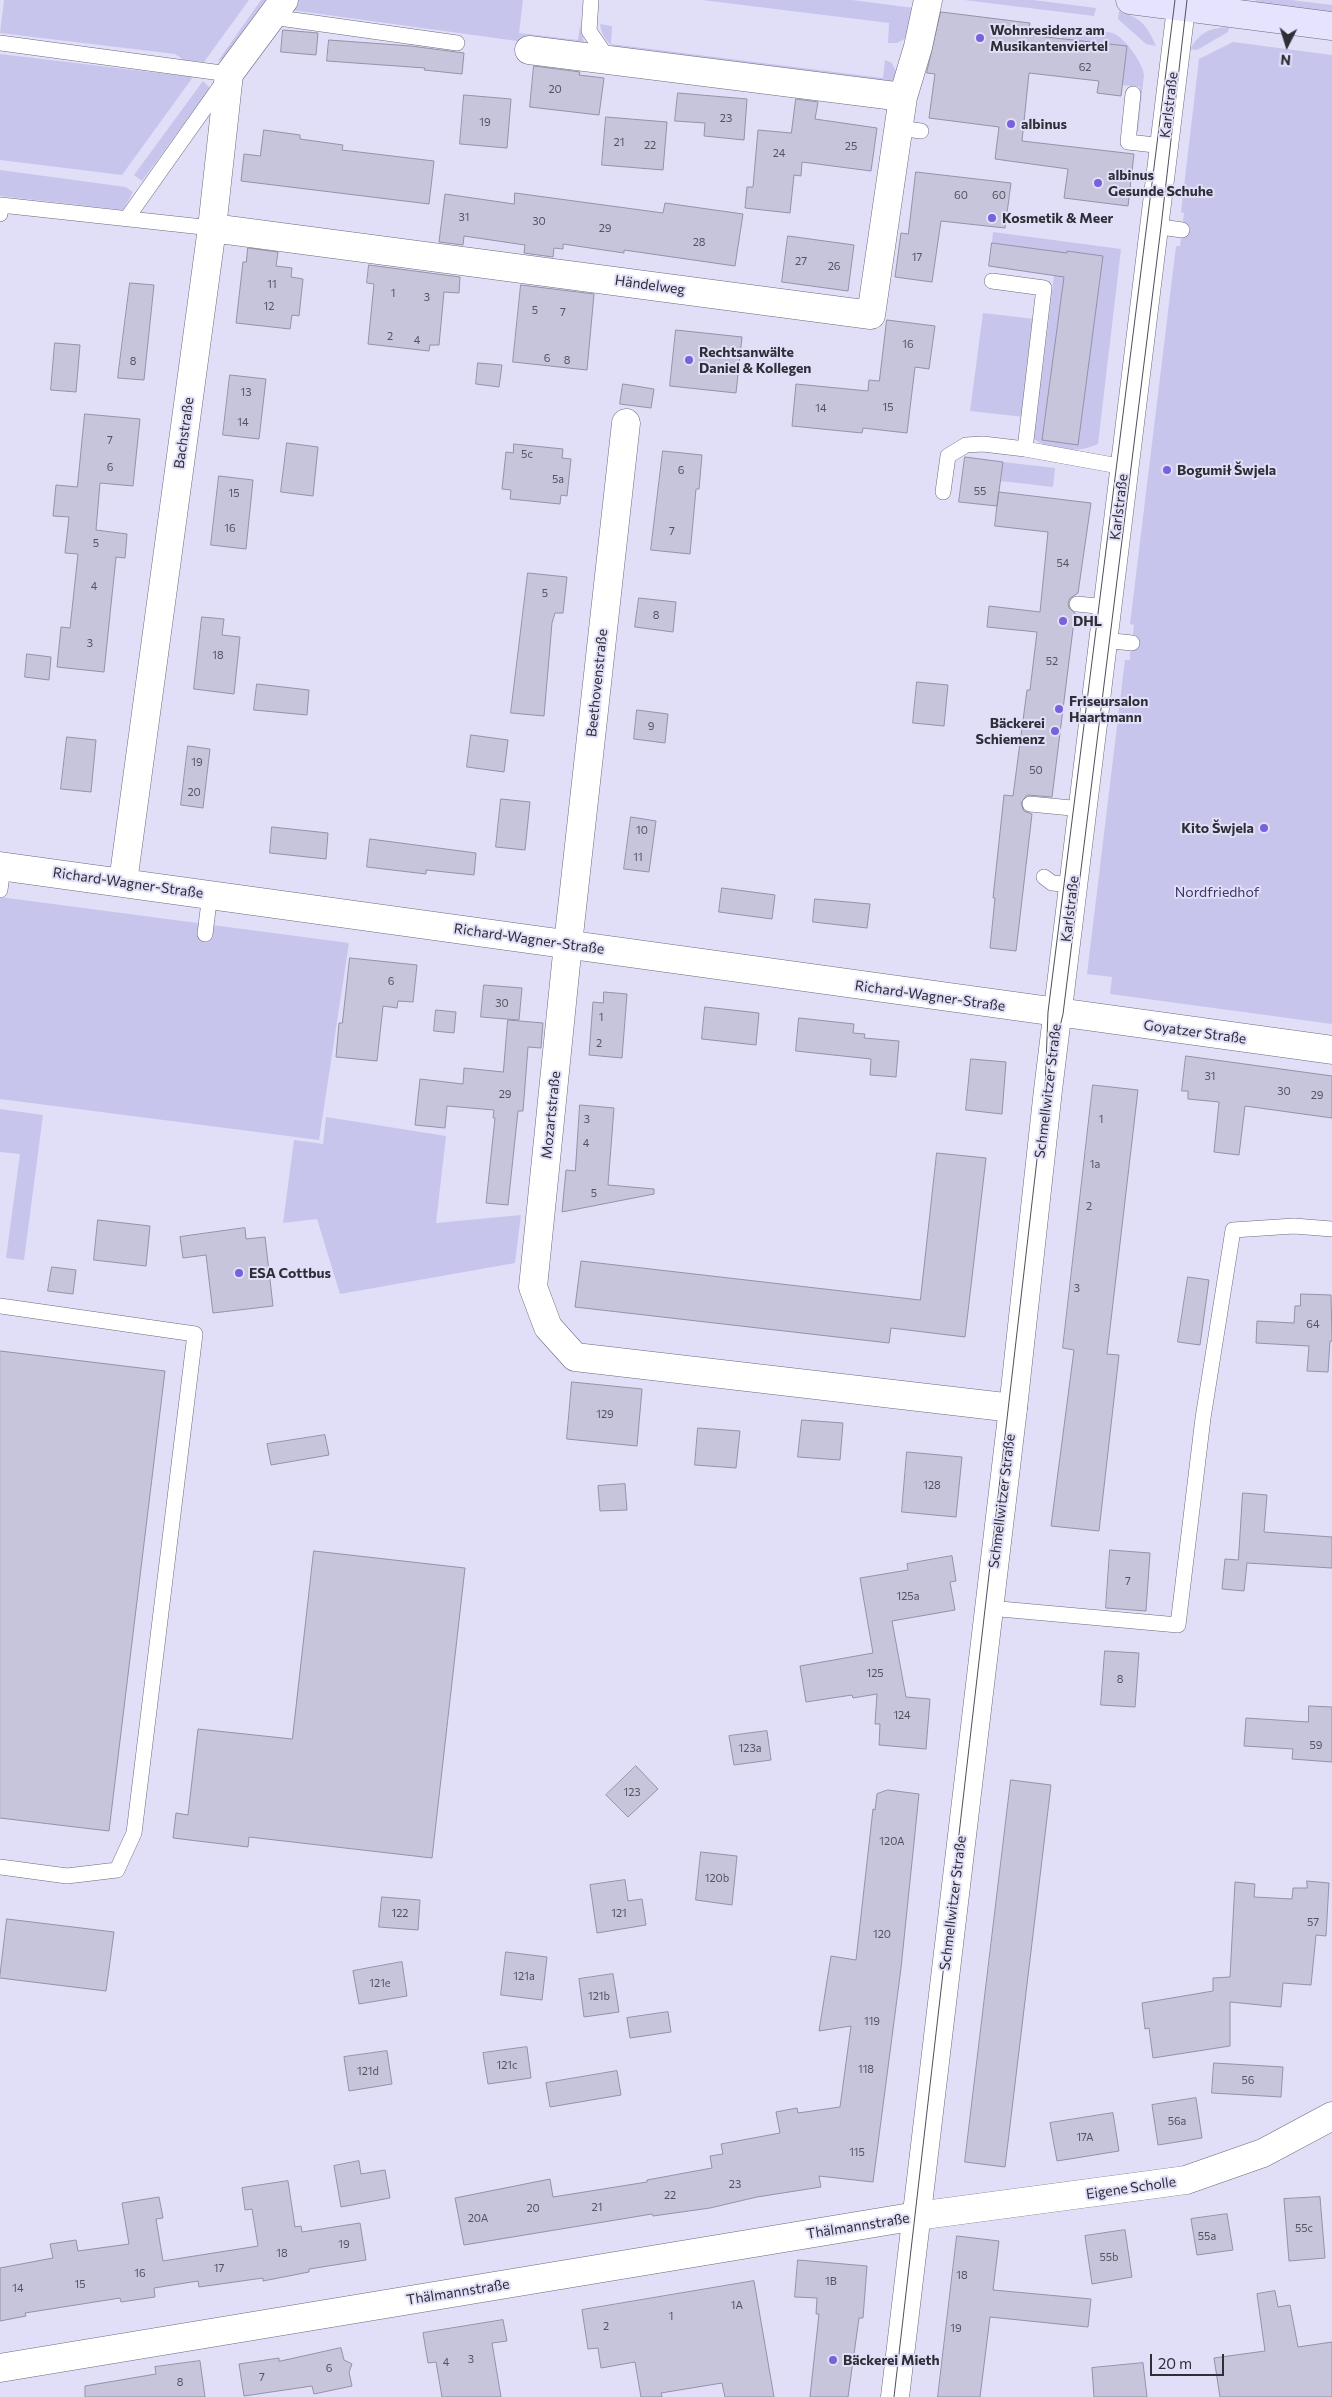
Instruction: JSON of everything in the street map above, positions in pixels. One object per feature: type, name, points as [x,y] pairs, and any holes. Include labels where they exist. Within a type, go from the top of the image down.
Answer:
[{"type":"main road","points":[[1130,0],[1181,3],[1332,26]]},
{"type":"street","name":"Händelweg","points":[[212,228],[871,315],[910,130],[903,97],[918,47],[928,0]]},
{"type":"street","name":"Karlstraße","points":[[1057,1013],[1053,884],[1082,809],[1181,3]]},
{"type":"street","name":"Bachstraße","points":[[123,882],[212,228],[230,74],[278,8]]},
{"type":"street","points":[[530,50],[903,97]]},
{"type":"street","name":"Beethovenstraße","points":[[568,944],[626,423]]},
{"type":"street","name":"Richard-Wagner-Straße","points":[[1,874],[123,882],[1057,1013]]},
{"type":"street","name":"Mozartstraße","points":[[568,944],[533,1287],[548,1326],[575,1357],[1013,1408]]},
{"type":"street","name":"Goyatzer Straße","points":[[1057,1013],[1332,1050]]},
{"type":"street","name":"Schmellwitzer Straße","points":[[895,2397],[917,2216],[919,2181],[1013,1408],[1057,1013]]},
{"type":"street","name":"Eigene Scholle","points":[[917,2216],[1186,2180],[1263,2153],[1332,2116]]},
{"type":"street","name":"Thälmannstraße","points":[[0,2368],[917,2216]]},
{"type":"lane","points":[[591,0],[589,31],[609,60]]},
{"type":"lane","points":[[278,8],[457,43]]},
{"type":"lane","points":[[0,43],[230,74],[127,218]]},
{"type":"lane","points":[[1134,94],[1128,142],[1164,146]]},
{"type":"lane","points":[[0,214],[1,205],[212,228]]},
{"type":"lane","points":[[1154,226],[1182,230]]},
{"type":"lane","points":[[992,281],[1044,288],[1025,449]]},
{"type":"lane","points":[[944,492],[948,456],[966,445],[984,444],[1025,449],[1124,467]]},
{"type":"lane","points":[[1077,604],[1107,607]]},
{"type":"lane","points":[[1103,640],[1132,643]]},
{"type":"lane","points":[[1030,804],[1082,809]]},
{"type":"lane","points":[[205,934],[210,894]]},
{"type":"lane","points":[[989,1608],[1178,1625],[1203,1418],[1233,1230],[1294,1226],[1332,1229]]},
{"type":"lane","points":[[0,1306],[195,1334],[134,1833],[117,1870],[68,1876],[0,1867]]},
{"type":"green space","points":[[4,0],[249,0],[204,62],[184,60],[175,54],[0,33]]},
{"type":"green space","points":[[261,0],[272,0],[227,58],[218,61]]},
{"type":"green space","points":[[298,0],[523,0],[519,33],[578,40],[580,25],[584,42],[590,51],[291,10]]},
{"type":"green space","points":[[702,0],[852,0],[914,8],[906,38],[897,43],[888,43],[889,23]]},
{"type":"green space","points":[[964,0],[1033,0],[1096,8],[1094,16]]},
{"type":"green space","points":[[1256,0],[1291,0],[1332,5],[1332,15],[1255,6]]},
{"type":"green space","points":[[1119,11],[1133,16],[1142,23],[1150,33],[1156,46],[1146,44],[1118,19]]},
{"type":"green space","points":[[600,24],[612,26],[611,44],[605,38]]},
{"type":"green space","points":[[1068,27],[1096,30],[1117,35],[1127,44],[1137,57],[1144,75],[1138,132],[1135,132],[1140,87],[1122,85],[1127,46],[1062,39],[1063,31]]},
{"type":"green space","points":[[1229,27],[1228,32],[1197,50],[1190,49],[1206,32],[1216,28]]},
{"type":"green space","name":"Nordfriedhof","points":[[1233,42],[1332,55],[1332,1024],[1110,994],[1112,977],[1087,974],[1125,660],[1130,660],[1134,625],[1130,624],[1176,246],[1180,246],[1184,213],[1181,212],[1199,59]]},
{"type":"green space","points":[[611,44],[883,78],[885,60],[892,63],[896,72],[895,82],[616,48]]},
{"type":"green space","points":[[0,54],[193,77],[122,175],[0,160]]},
{"type":"green space","points":[[203,81],[210,88],[142,181],[134,175]]},
{"type":"green space","points":[[0,170],[126,187],[133,192],[123,210],[0,196]]},
{"type":"green space","points":[[993,232],[1121,249],[1098,444],[1083,449],[1066,450],[1049,447],[1034,439],[1054,275],[1047,251],[992,243]]},
{"type":"green space","points":[[983,313],[1035,319],[1024,417],[970,411]]},
{"type":"green space","points":[[1003,462],[1055,468],[1053,487],[1001,481]]},
{"type":"green space","points":[[0,897],[349,943],[319,1140],[0,1099]]},
{"type":"green space","points":[[0,1109],[43,1115],[24,1260],[6,1258],[20,1154],[0,1152]]},
{"type":"green space","points":[[326,1117],[446,1136],[436,1223],[521,1215],[515,1263],[340,1294],[317,1219],[283,1223],[294,1140],[323,1144]]},
{"type":"building","points":[[941,12],[1030,23],[1028,35],[1127,46],[1121,96],[1097,93],[1099,81],[1029,73],[1022,141],[1134,154],[1128,206],[1064,198],[1068,169],[995,159],[999,127],[929,118],[935,74],[927,73]]},
{"type":"building","points":[[283,30],[318,33],[316,55],[281,52]]},
{"type":"building","points":[[329,40],[411,46],[464,53],[462,74],[424,70],[425,68],[327,61]]},
{"type":"building","points":[[534,66],[580,72],[579,75],[604,78],[599,115],[530,107]]},
{"type":"building","points":[[678,93],[747,99],[744,140],[704,136],[705,123],[675,121]]},
{"type":"building","points":[[464,95],[511,99],[507,148],[460,144]]},
{"type":"building","points":[[796,99],[818,102],[815,119],[877,128],[871,171],[802,162],[801,176],[794,175],[790,213],[745,208],[747,187],[753,187],[758,130],[791,133]]},
{"type":"building","points":[[606,117],[667,122],[663,170],[602,165]]},
{"type":"building","points":[[264,130],[300,135],[300,139],[343,145],[342,150],[434,161],[429,204],[241,181],[244,154],[260,156]]},
{"type":"building","points":[[916,172],[1011,183],[1005,228],[941,221],[932,282],[895,277],[901,233],[908,234]]},
{"type":"building","points":[[515,193],[663,213],[665,203],[743,214],[735,266],[624,250],[624,253],[563,244],[563,249],[554,248],[553,257],[524,253],[525,245],[464,236],[463,245],[439,242],[445,194],[514,204]]},
{"type":"building","points":[[788,236],[854,245],[848,291],[782,282]]},
{"type":"building","points":[[992,243],[1103,256],[1078,445],[1042,440],[1064,277],[989,266]]},
{"type":"building","points":[[248,248],[278,252],[276,266],[292,268],[291,277],[303,279],[299,316],[292,315],[290,329],[236,323],[243,262],[246,262]]},
{"type":"building","points":[[369,265],[460,277],[459,293],[444,292],[439,345],[430,345],[429,351],[368,344],[374,284],[367,283]]},
{"type":"building","points":[[130,283],[154,285],[144,380],[118,378]]},
{"type":"building","points":[[521,285],[594,294],[587,370],[513,362]]},
{"type":"building","points":[[887,320],[935,326],[929,369],[915,367],[907,433],[863,428],[862,433],[792,426],[796,384],[868,391],[869,380],[879,381]]},
{"type":"building","points":[[676,330],[742,337],[736,393],[670,386]]},
{"type":"building","points":[[55,343],[80,345],[76,392],[51,390]]},
{"type":"building","points":[[478,363],[502,365],[499,387],[476,384]]},
{"type":"building","points":[[230,375],[266,379],[259,439],[223,435]]},
{"type":"building","points":[[623,384],[654,389],[651,408],[620,404]]},
{"type":"building","points":[[85,414],[140,419],[133,486],[100,483],[96,530],[127,534],[125,558],[116,557],[104,672],[57,667],[61,627],[70,628],[78,554],[65,553],[69,517],[53,516],[56,485],[77,487]]},
{"type":"building","points":[[287,443],[318,447],[313,496],[281,492]]},
{"type":"building","points":[[514,444],[563,449],[562,458],[571,459],[567,496],[561,495],[560,504],[510,499],[511,490],[502,489],[506,452],[513,453]]},
{"type":"building","points":[[663,451],[702,455],[699,489],[696,489],[690,554],[651,550]]},
{"type":"building","points":[[965,457],[1003,462],[997,506],[959,502]]},
{"type":"building","points":[[219,476],[253,480],[246,549],[211,545]]},
{"type":"building","points":[[999,492],[1091,503],[1078,593],[1070,598],[1068,603],[1069,608],[1075,613],[1052,797],[1027,795],[1021,803],[1024,811],[1032,814],[1016,951],[990,948],[995,898],[993,898],[1004,795],[1013,796],[1037,632],[987,627],[989,606],[1040,612],[1048,532],[995,526]]},
{"type":"building","points":[[528,573],[567,577],[563,613],[555,613],[552,623],[544,716],[511,713]]},
{"type":"building","points":[[639,598],[676,602],[673,632],[635,627]]},
{"type":"building","points":[[202,617],[224,619],[222,635],[240,637],[234,694],[194,689]]},
{"type":"building","points":[[27,654],[51,657],[49,680],[25,677]]},
{"type":"building","points":[[917,682],[948,685],[944,726],[913,723]]},
{"type":"building","points":[[257,684],[309,690],[307,715],[254,710]]},
{"type":"building","points":[[637,710],[668,714],[665,743],[634,739]]},
{"type":"building","points":[[471,735],[508,740],[504,772],[467,767]]},
{"type":"building","points":[[67,737],[96,740],[91,792],[61,789]]},
{"type":"building","points":[[188,746],[210,749],[203,808],[181,805]]},
{"type":"building","points":[[501,799],[530,802],[525,850],[496,847]]},
{"type":"building","points":[[631,817],[656,821],[649,872],[624,869]]},
{"type":"building","points":[[272,827],[328,833],[326,859],[270,853]]},
{"type":"building","points":[[370,839],[476,853],[474,875],[426,870],[426,874],[367,867]]},
{"type":"building","points":[[722,888],[775,895],[772,919],[719,912]]},
{"type":"building","points":[[815,899],[870,904],[867,928],[813,922]]},
{"type":"building","points":[[350,958],[417,965],[413,1002],[398,1001],[397,1008],[383,1006],[377,1061],[336,1057],[339,1023],[342,1023]]},
{"type":"building","points":[[484,985],[522,988],[519,1020],[481,1017]]},
{"type":"building","points":[[604,992],[627,994],[622,1058],[589,1055],[593,1002],[603,1003]]},
{"type":"building","points":[[705,1007],[759,1013],[756,1045],[702,1039]]},
{"type":"building","points":[[436,1010],[456,1012],[454,1033],[434,1031]]},
{"type":"building","points":[[799,1018],[854,1024],[853,1033],[865,1034],[864,1038],[899,1041],[896,1077],[870,1075],[871,1059],[796,1051]]},
{"type":"building","points":[[508,1020],[543,1023],[541,1048],[528,1047],[523,1111],[518,1111],[508,1205],[486,1203],[495,1118],[493,1118],[494,1110],[447,1106],[445,1128],[415,1125],[420,1079],[463,1084],[464,1068],[503,1072]]},
{"type":"building","points":[[1186,1056],[1332,1076],[1332,1118],[1245,1106],[1239,1155],[1214,1152],[1219,1102],[1188,1099],[1188,1091],[1182,1091]]},
{"type":"building","points":[[971,1059],[1006,1062],[1002,1114],[966,1110]]},
{"type":"building","points":[[1093,1085],[1138,1090],[1107,1354],[1119,1355],[1099,1531],[1051,1526],[1074,1350],[1063,1348]]},
{"type":"building","points":[[580,1105],[614,1108],[608,1185],[654,1189],[654,1194],[562,1212],[566,1170],[575,1171]]},
{"type":"building","points":[[937,1153],[986,1158],[965,1337],[891,1328],[889,1343],[575,1307],[581,1261],[920,1300]]},
{"type":"building","points":[[98,1220],[150,1226],[146,1266],[94,1260]]},
{"type":"building","name":"ESA Cottbus","points":[[245,1228],[246,1239],[265,1237],[273,1306],[213,1313],[206,1255],[183,1258],[180,1237]]},
{"type":"building","points":[[52,1267],[76,1270],[73,1294],[48,1291]]},
{"type":"building","points":[[1188,1277],[1209,1280],[1200,1345],[1178,1342]]},
{"type":"building","points":[[1301,1294],[1331,1295],[1332,1341],[1330,1341],[1328,1372],[1307,1371],[1309,1346],[1256,1343],[1257,1321],[1294,1323],[1295,1306],[1300,1306]]},
{"type":"building","points":[[0,1351],[165,1371],[109,1831],[0,1818]]},
{"type":"building","points":[[572,1382],[642,1389],[637,1446],[567,1439]]},
{"type":"building","points":[[802,1420],[843,1423],[840,1460],[798,1457]]},
{"type":"building","points":[[698,1428],[740,1431],[736,1468],[695,1465]]},
{"type":"building","points":[[325,1435],[329,1455],[271,1465],[267,1444]]},
{"type":"building","points":[[907,1452],[962,1457],[956,1517],[902,1512]]},
{"type":"building","points":[[625,1484],[627,1510],[600,1511],[598,1486]]},
{"type":"building","points":[[1243,1493],[1267,1495],[1264,1532],[1332,1537],[1332,1568],[1247,1563],[1244,1591],[1222,1589],[1225,1559],[1238,1560]]},
{"type":"building","points":[[1110,1550],[1150,1553],[1146,1611],[1106,1608]]},
{"type":"building","points":[[314,1551],[465,1568],[432,1858],[249,1837],[248,1847],[173,1838],[176,1813],[188,1815],[198,1729],[292,1739]]},
{"type":"building","points":[[952,1556],[956,1581],[950,1582],[955,1610],[892,1621],[906,1697],[930,1699],[926,1749],[879,1745],[880,1724],[875,1724],[877,1694],[853,1698],[852,1695],[806,1702],[800,1666],[873,1653],[860,1578],[908,1570],[907,1564]]},
{"type":"building","points":[[1105,1651],[1139,1653],[1135,1707],[1101,1705]]},
{"type":"building","points":[[1309,1706],[1332,1707],[1332,1762],[1292,1759],[1293,1749],[1244,1746],[1246,1718],[1308,1722]]},
{"type":"building","points":[[767,1731],[771,1760],[734,1765],[729,1736]]},
{"type":"building","points":[[636,1766],[658,1789],[628,1817],[606,1795]]},
{"type":"building","points":[[1011,1780],[1051,1785],[1005,2167],[965,2162]]},
{"type":"building","points":[[888,1790],[919,1794],[901,1968],[873,2182],[819,2176],[821,2187],[757,2197],[710,2208],[653,2216],[652,2214],[464,2245],[455,2198],[550,2179],[553,2197],[647,2182],[647,2180],[712,2168],[710,2156],[723,2154],[721,2144],[780,2133],[776,2112],[797,2108],[798,2113],[840,2107],[851,2026],[819,2031],[831,1956],[856,1960],[873,1809],[875,1810],[877,1794]]},
{"type":"building","points":[[701,1852],[737,1856],[732,1905],[696,1900]]},
{"type":"building","points":[[625,1880],[628,1901],[642,1899],[646,1925],[597,1933],[590,1885]]},
{"type":"building","points":[[1307,1881],[1329,1883],[1326,1936],[1316,1935],[1311,1985],[1283,1983],[1281,2007],[1230,2002],[1230,2046],[1153,2058],[1149,2028],[1145,2029],[1142,2003],[1213,1991],[1213,1978],[1230,1977],[1235,1882],[1255,1884],[1254,1897],[1292,1899],[1293,1888],[1307,1888]]},
{"type":"building","points":[[382,1897],[420,1900],[418,1930],[379,1927]]},
{"type":"building","points":[[7,1919],[114,1932],[106,1991],[0,1978]]},
{"type":"building","points":[[506,1952],[547,1957],[542,2000],[501,1995]]},
{"type":"building","points":[[402,1962],[407,1996],[359,2004],[353,1971]]},
{"type":"building","points":[[613,1974],[619,2012],[584,2017],[579,1979]]},
{"type":"building","points":[[668,2012],[671,2032],[630,2038],[627,2018]]},
{"type":"building","points":[[527,2047],[531,2078],[488,2084],[483,2053]]},
{"type":"building","points":[[387,2051],[392,2084],[349,2091],[344,2057]]},
{"type":"building","points":[[1214,2063],[1283,2067],[1281,2097],[1212,2093]]},
{"type":"building","points":[[617,2071],[621,2095],[550,2107],[546,2083]]},
{"type":"building","points":[[1196,2098],[1202,2138],[1158,2145],[1152,2105]]},
{"type":"building","points":[[1113,2113],[1119,2151],[1057,2161],[1050,2123]]},
{"type":"building","points":[[359,2161],[361,2174],[385,2170],[390,2198],[341,2207],[334,2166]]},
{"type":"building","points":[[288,2181],[295,2227],[301,2226],[302,2232],[360,2223],[366,2260],[309,2269],[309,2272],[263,2281],[263,2278],[199,2287],[198,2281],[154,2288],[155,2297],[121,2302],[120,2298],[25,2313],[26,2316],[0,2321],[0,2268],[53,2258],[50,2244],[76,2240],[78,2251],[129,2244],[122,2203],[159,2197],[163,2218],[156,2219],[163,2261],[258,2246],[252,2209],[245,2210],[242,2188]]},
{"type":"building","points":[[1320,2197],[1325,2258],[1289,2261],[1284,2199]]},
{"type":"building","points":[[1227,2214],[1233,2250],[1197,2255],[1191,2219]]},
{"type":"building","points":[[1125,2230],[1132,2277],[1092,2284],[1085,2236]]},
{"type":"building","points":[[957,2236],[999,2241],[993,2290],[1091,2299],[1088,2327],[990,2317],[980,2397],[938,2397]]},
{"type":"building","points":[[798,2260],[867,2266],[863,2318],[859,2318],[848,2397],[810,2397],[819,2314],[816,2314],[817,2298],[795,2297]]},
{"type":"building","points":[[754,2281],[774,2397],[725,2397],[722,2383],[661,2393],[662,2397],[641,2397],[635,2362],[601,2368],[598,2348],[588,2349],[582,2310]]},
{"type":"building","points":[[1275,2291],[1278,2307],[1290,2305],[1298,2347],[1332,2342],[1332,2397],[1220,2397],[1214,2358],[1265,2351],[1257,2294]]},
{"type":"building","points":[[503,2320],[507,2341],[492,2343],[501,2397],[442,2397],[436,2362],[428,2363],[423,2333]]},
{"type":"building","points":[[341,2348],[344,2360],[352,2364],[349,2372],[352,2386],[314,2394],[312,2386],[244,2396],[239,2364],[279,2358],[279,2361]]},
{"type":"building","points":[[200,2361],[205,2397],[85,2397],[85,2386],[156,2374],[155,2367]]},
{"type":"building","points":[[1143,2363],[1147,2397],[1094,2397],[1092,2368]]},
{"type":"tram line","points":[[894,2397],[1045,1090],[1048,1012],[1175,0]]},
{"type":"tram line","points":[[1050,1068],[1063,1014],[1161,227],[1187,0]]},
{"type":"place","name":"Wohnresidenz am Musikantenviertel","points":[[980,38]]},
{"type":"place","name":"albinus","points":[[1011,124]]},
{"type":"place","name":"albinus Gesunde Schuhe","points":[[1098,183]]},
{"type":"place","name":"Kosmetik & Meer","points":[[992,218]]},
{"type":"place","name":"Rechtsanwälte Daniel & Kollegen","points":[[689,360]]},
{"type":"place","name":"Bogumił Šwjela","points":[[1167,470]]},
{"type":"place","name":"DHL","points":[[1063,621]]},
{"type":"place","name":"Friseursalon Haartmann","points":[[1059,709]]},
{"type":"place","name":"Bäckerei Schiemenz","points":[[1055,731]]},
{"type":"place","name":"Kito Šwjela","points":[[1264,828]]},
{"type":"place","name":"ESA Cottbus","points":[[239,1273]]},
{"type":"place","name":"Bäckerei Mieth","points":[[833,2360]]}]
